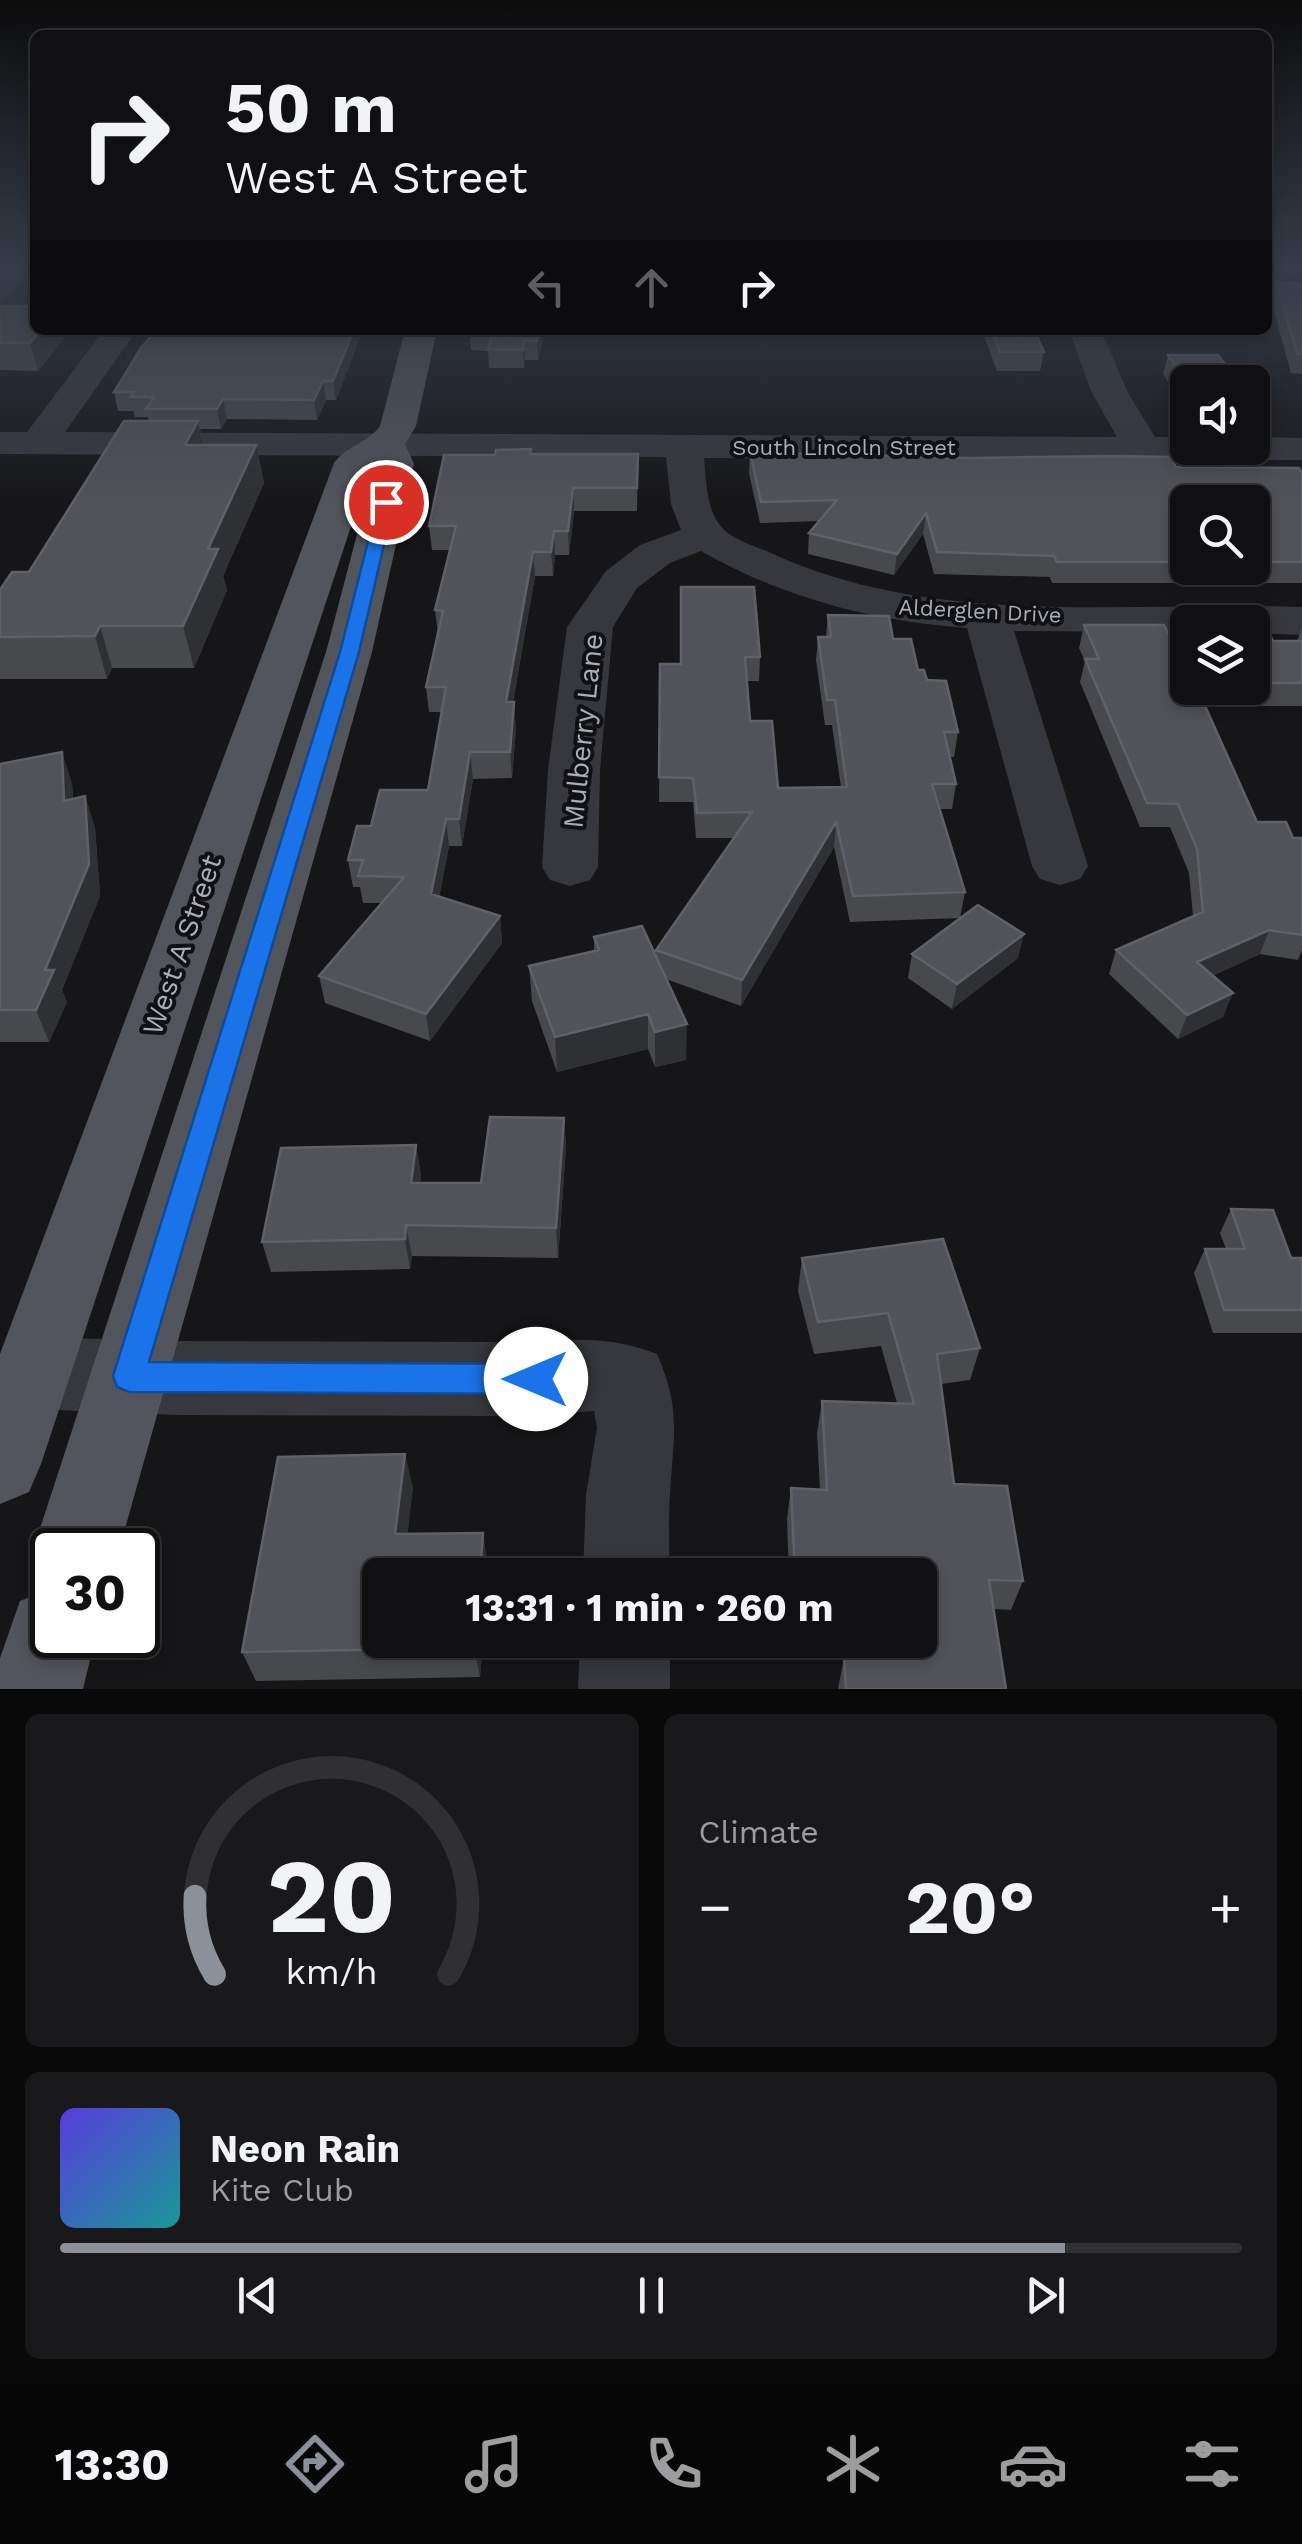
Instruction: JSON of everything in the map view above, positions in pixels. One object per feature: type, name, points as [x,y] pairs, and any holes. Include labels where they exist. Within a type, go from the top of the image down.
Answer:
[{"type":"main road","name":"West A Street","points":[[0,1464],[352,463],[386,444],[398,426],[418,348]]},
{"type":"main road","name":"West A Street","points":[[83,1528],[350,652],[395,464],[386,444]]},
{"type":"main road","points":[[37,1689],[45,1658]]},
{"type":"street","points":[[38,442],[108,348]]},
{"type":"street","points":[[1092,348],[1110,394],[1142,449]]},
{"type":"street","name":"South Lincoln Street","points":[[0,443],[1302,449]]},
{"type":"street","points":[[684,446],[690,501],[706,534]]},
{"type":"street","name":"Alderglen Drive","points":[[706,534],[760,567],[819,592],[930,612],[1302,621]]},
{"type":"street","name":"Mulberry Lane","points":[[570,867],[574,770],[590,627],[622,580],[655,554],[706,534]]},
{"type":"street","points":[[986,615],[1060,866]]},
{"type":"street","points":[[31,1373],[536,1379],[588,1374],[629,1380],[638,1428],[628,1495],[626,1558]]},
{"type":"street","points":[[624,1689],[625,1658]]},
{"type":"building","points":[[141,348],[347,348],[333,381],[323,381],[314,400],[223,399],[217,409],[146,409],[154,397],[114,392]]},
{"type":"building","points":[[998,348],[1042,348],[1044,352],[1000,352]]},
{"type":"building","points":[[1168,355],[1218,355],[1225,365],[1175,365]]},
{"type":"building","points":[[124,421],[198,421],[185,445],[256,445],[208,549],[218,549],[183,626],[100,626],[95,636],[0,637],[0,590],[12,572],[29,572]]},
{"type":"building","points":[[531,449],[530,454],[638,454],[637,488],[573,488],[568,531],[554,531],[551,552],[533,552],[506,702],[514,702],[510,752],[470,752],[459,819],[446,819],[431,894],[500,916],[426,1014],[319,976],[404,877],[358,876],[363,860],[348,860],[357,826],[371,826],[380,790],[428,790],[446,687],[426,687],[443,611],[435,610],[456,526],[429,526],[444,455],[495,455],[496,450]]},
{"type":"building","points":[[750,452],[968,458],[1170,457],[1170,465],[1176,467],[1299,468],[1302,562],[1270,562],[1270,485],[1170,485],[1170,562],[1057,562],[1054,556],[937,552],[926,513],[897,554],[809,533],[837,500],[761,502]]},
{"type":"building","points":[[681,587],[754,587],[760,657],[745,657],[750,721],[772,721],[778,788],[847,787],[835,700],[827,700],[818,637],[831,637],[828,615],[889,616],[893,639],[911,639],[918,670],[924,670],[927,680],[946,681],[958,732],[944,732],[956,784],[932,784],[965,892],[853,896],[836,822],[742,980],[656,950],[752,812],[697,813],[693,778],[659,777],[660,664],[681,664]]},
{"type":"building","points":[[1084,625],[1164,625],[1170,633],[1170,705],[1205,705],[1257,822],[1286,822],[1293,838],[1302,838],[1302,935],[1269,930],[1197,962],[1233,993],[1187,1015],[1116,950],[1203,912],[1197,849],[1178,804],[1147,803],[1085,659],[1099,659]]},
{"type":"building","points":[[1270,636],[1273,641],[1302,641],[1302,683],[1270,683]]},
{"type":"building","points":[[62,752],[64,801],[85,796],[89,864],[45,970],[54,970],[36,1010],[0,1010],[0,764]]},
{"type":"building","points":[[978,905],[1024,934],[957,984],[912,954]]},
{"type":"building","points":[[642,926],[687,1024],[655,1032],[648,1014],[555,1037],[529,966],[599,950],[594,937]]},
{"type":"building","points":[[490,1117],[564,1118],[556,1228],[406,1225],[405,1239],[262,1242],[281,1148],[416,1145],[411,1183],[481,1183]]},
{"type":"building","points":[[1231,1209],[1273,1210],[1291,1258],[1302,1258],[1302,1310],[1224,1310],[1205,1249],[1245,1249]]},
{"type":"building","points":[[943,1239],[980,1348],[937,1354],[954,1484],[1007,1486],[1023,1581],[989,1580],[1006,1689],[846,1689],[844,1658],[937,1658],[937,1558],[794,1558],[791,1488],[827,1490],[822,1401],[914,1404],[888,1313],[818,1322],[802,1258]]},
{"type":"building","points":[[405,1454],[395,1534],[483,1533],[481,1558],[362,1558],[362,1650],[242,1652],[278,1457]]},
{"type":"route","points":[[386,502],[350,652],[129,1376],[536,1379]]}]
